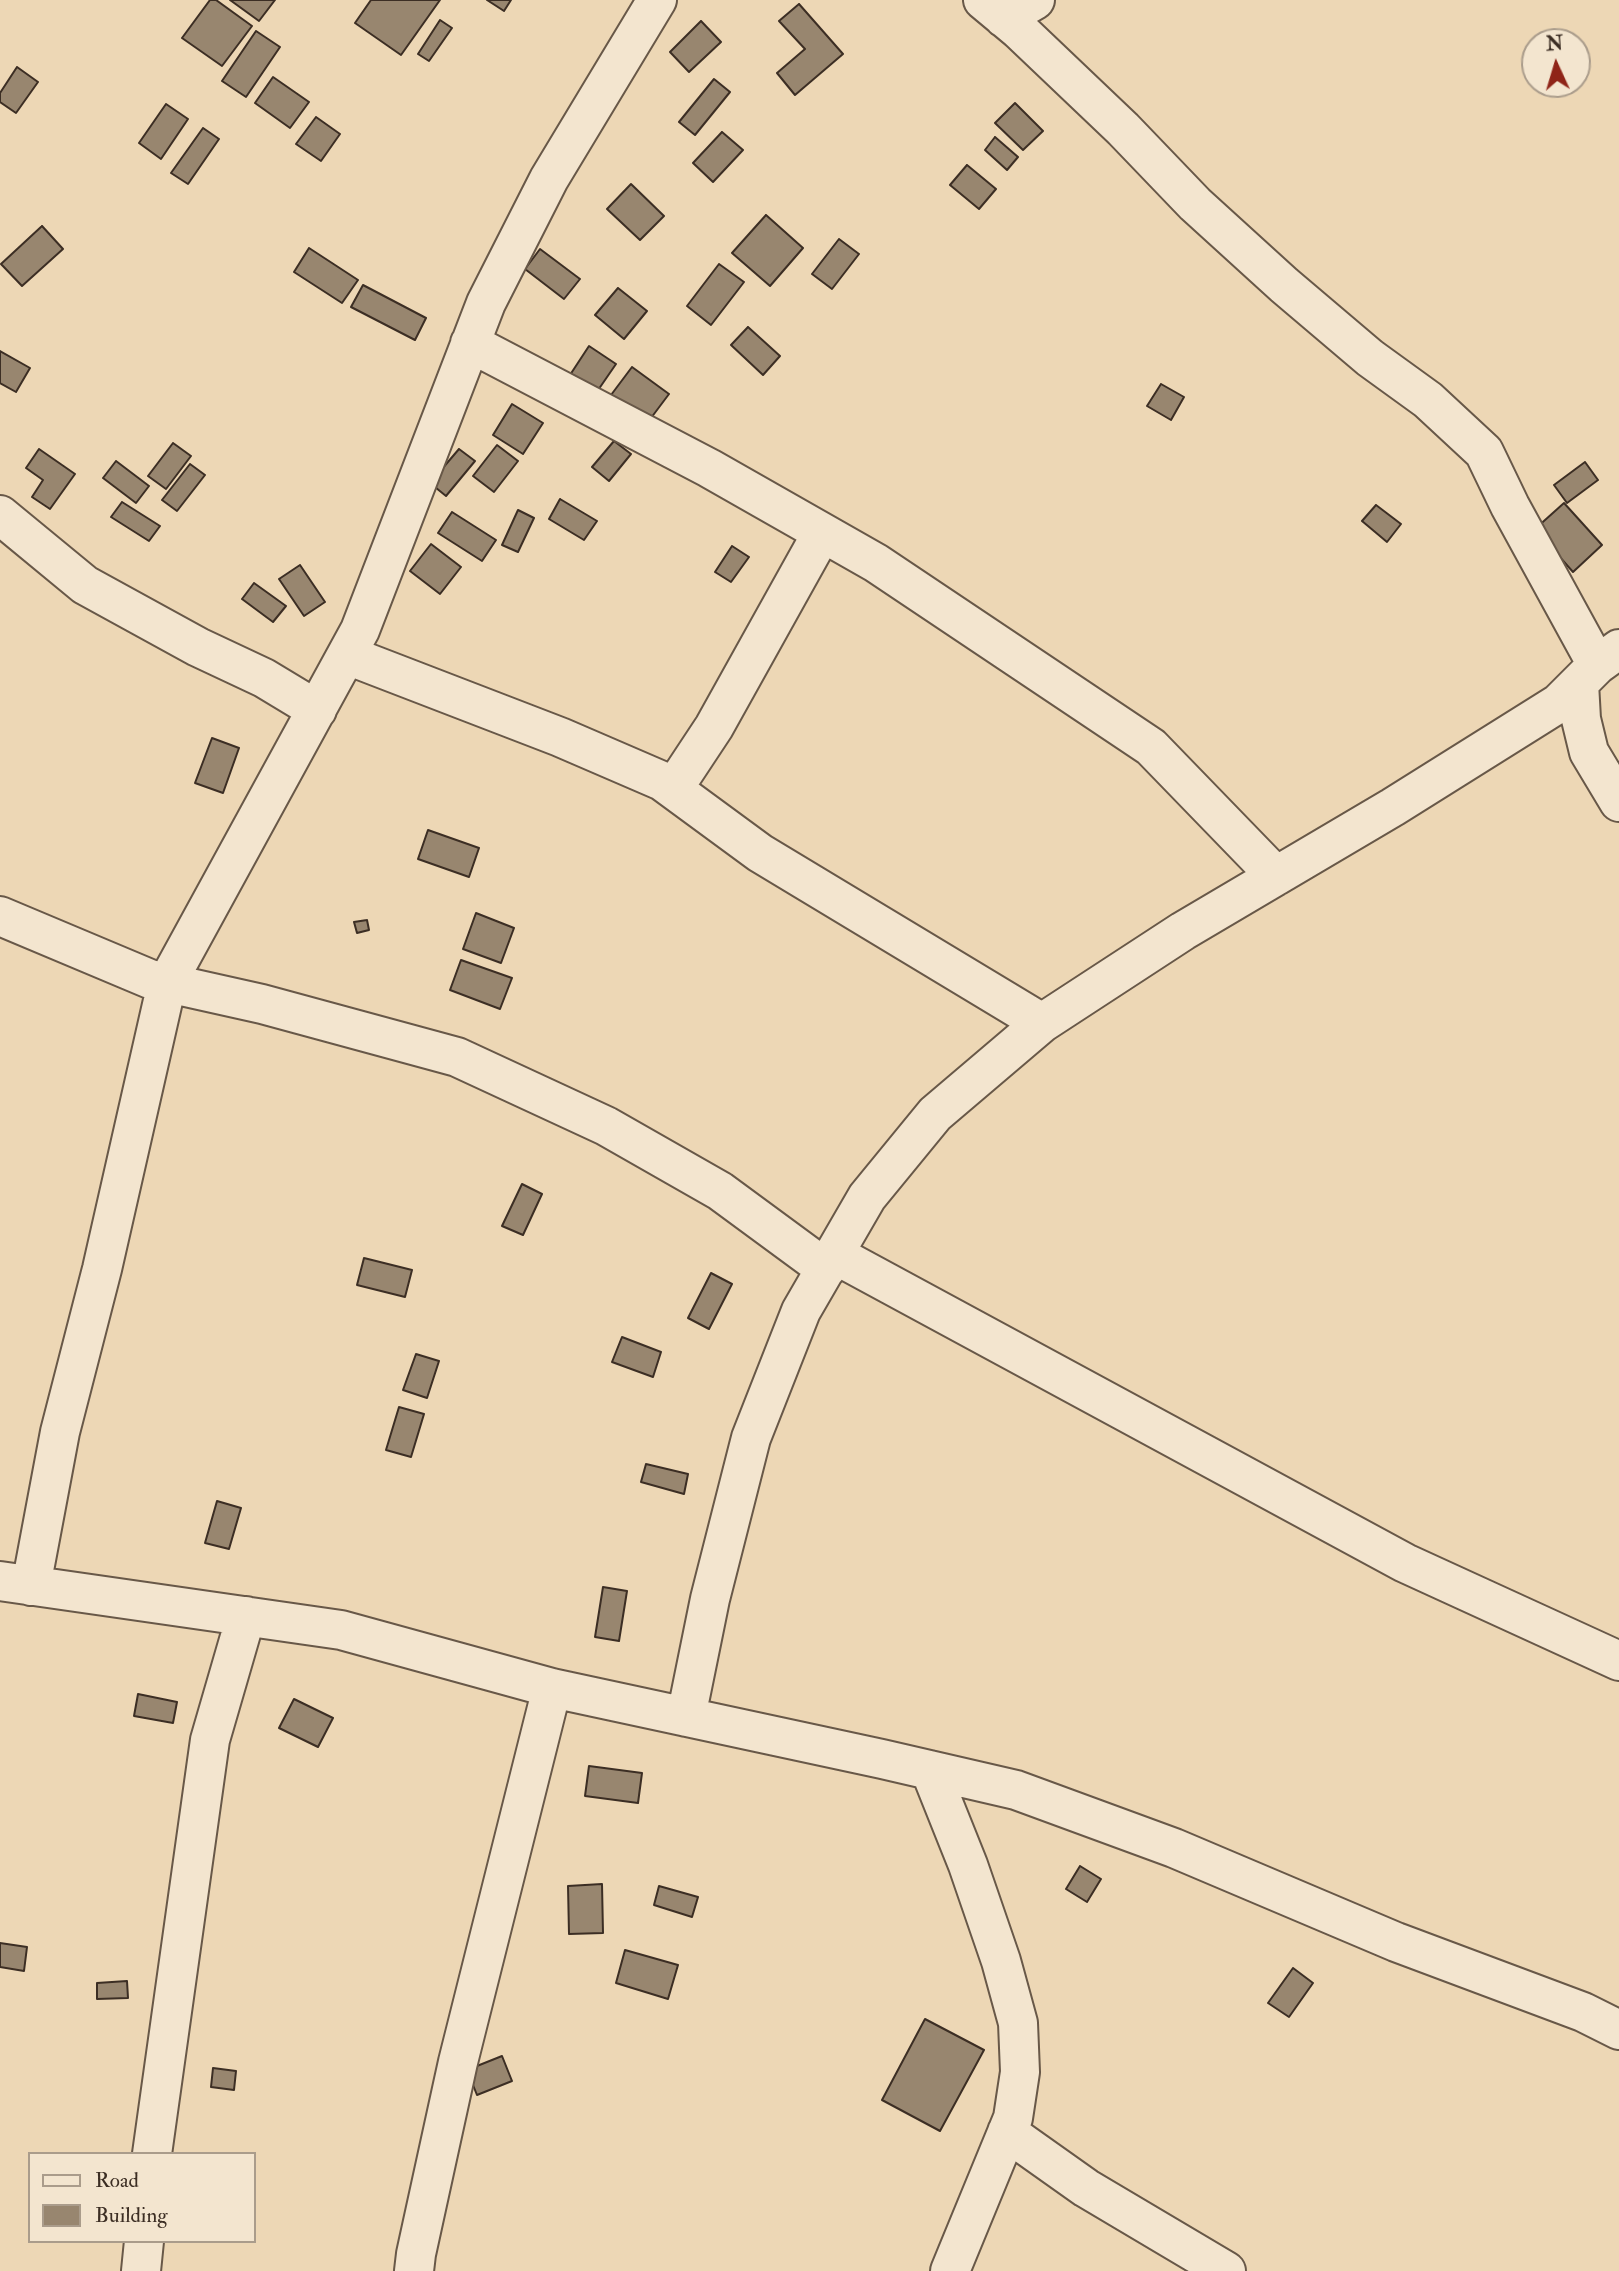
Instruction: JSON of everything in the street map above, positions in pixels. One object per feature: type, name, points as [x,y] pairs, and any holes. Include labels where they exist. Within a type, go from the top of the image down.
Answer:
[{"type":"street","points":[[657,0],[549,179],[486,303],[360,630],[167,983],[102,1269],[60,1432],[16,1584],[341,1630],[552,1688],[1016,1790],[1162,1844],[1396,1942],[1583,2012],[1619,2030]]},
{"type":"street","points":[[1007,6],[1195,204],[1370,358],[1428,400],[1484,452],[1510,506],[1598,666],[1581,719],[1589,752],[1619,802]]},
{"type":"street","points":[[470,344],[709,468],[876,563],[1151,747],[1276,876]]},
{"type":"street","points":[[0,515],[85,585],[198,647],[264,678],[317,710]]},
{"type":"street","points":[[673,789],[713,727],[822,533]]},
{"type":"street","points":[[347,655],[560,737],[662,781],[760,853],[1042,1023]]},
{"type":"street","points":[[686,1717],[710,1599],[751,1438],[801,1311],[867,1197],[935,1114],[1042,1023],[1183,931],[1394,807],[1559,703],[1598,666]]},
{"type":"street","points":[[0,916],[150,979],[262,1004],[457,1057],[606,1126],[720,1191],[830,1261],[1405,1563],[1619,1661]]},
{"type":"street","points":[[152,2152],[210,1740],[246,1616]]},
{"type":"street","points":[[414,2271],[458,2062],[552,1688]]},
{"type":"street","points":[[930,1770],[968,1865],[1001,1961],[1018,2023],[1020,2072],[1013,2118],[950,2271]]},
{"type":"street","points":[[1007,2132],[1086,2188],[1226,2271]]},
{"type":"street","points":[[141,2271],[144,2243]]},
{"type":"building","points":[[210,0],[216,0],[252,26],[222,66],[182,38]]},
{"type":"building","points":[[230,0],[275,0],[259,21]]},
{"type":"building","points":[[371,0],[440,0],[401,55],[355,23]]},
{"type":"building","points":[[487,0],[511,0],[504,11]]},
{"type":"building","points":[[799,4],[843,54],[795,95],[777,73],[805,49],[779,21]]},
{"type":"building","points":[[440,20],[452,28],[429,61],[418,54]]},
{"type":"building","points":[[701,21],[721,42],[689,72],[670,52]]},
{"type":"building","points":[[256,31],[280,47],[246,97],[222,81]]},
{"type":"building","points":[[17,67],[38,82],[16,113],[0,102],[0,93]]},
{"type":"building","points":[[273,77],[309,102],[290,128],[255,103]]},
{"type":"building","points":[[714,79],[730,92],[695,135],[679,122]]},
{"type":"building","points":[[1015,103],[1043,131],[1023,150],[995,123]]},
{"type":"building","points":[[166,104],[188,119],[161,159],[139,143]]},
{"type":"building","points":[[316,117],[340,134],[321,161],[296,144]]},
{"type":"building","points":[[203,128],[219,139],[188,184],[171,173]]},
{"type":"building","points":[[722,132],[743,150],[713,182],[693,163]]},
{"type":"building","points":[[995,137],[1018,157],[1007,170],[985,150]]},
{"type":"building","points":[[967,165],[996,189],[979,209],[950,185]]},
{"type":"building","points":[[631,184],[664,216],[640,240],[607,209]]},
{"type":"building","points":[[766,215],[803,248],[770,286],[732,253]]},
{"type":"building","points":[[42,226],[63,249],[22,286],[1,264]]},
{"type":"building","points":[[839,239],[859,254],[832,289],[812,274]]},
{"type":"building","points":[[309,248],[358,280],[342,303],[294,272]]},
{"type":"building","points":[[540,249],[580,279],[564,299],[525,269]]},
{"type":"building","points":[[719,264],[744,282],[711,325],[687,306]]},
{"type":"building","points":[[363,285],[426,318],[415,340],[351,307]]},
{"type":"building","points":[[618,288],[647,311],[624,339],[595,315]]},
{"type":"building","points":[[748,327],[780,356],[763,375],[731,345]]},
{"type":"building","points":[[589,346],[616,364],[594,396],[568,378]]},
{"type":"building","points":[[0,351],[30,368],[16,392],[0,383]]},
{"type":"building","points":[[632,367],[669,394],[648,422],[611,395]]},
{"type":"building","points":[[1161,384],[1184,397],[1171,420],[1147,406]]},
{"type":"building","points":[[512,404],[543,423],[523,454],[493,435]]},
{"type":"building","points":[[614,441],[631,454],[609,481],[592,467]]},
{"type":"building","points":[[173,443],[191,456],[166,489],[148,476]]},
{"type":"building","points":[[497,445],[518,461],[494,492],[473,476]]},
{"type":"building","points":[[39,449],[75,474],[50,509],[32,497],[43,480],[26,468]]},
{"type":"building","points":[[459,449],[475,461],[446,496],[430,483]]},
{"type":"building","points":[[116,461],[149,486],[136,503],[103,478]]},
{"type":"building","points":[[1585,462],[1598,480],[1567,503],[1554,485]]},
{"type":"building","points":[[190,464],[205,475],[177,511],[162,500]]},
{"type":"building","points":[[560,499],[597,521],[584,540],[549,519]]},
{"type":"building","points":[[122,502],[160,526],[149,541],[111,517]]},
{"type":"building","points":[[1564,503],[1602,545],[1573,572],[1535,529]]},
{"type":"building","points":[[1376,505],[1401,524],[1387,542],[1362,521]]},
{"type":"building","points":[[518,510],[534,518],[518,552],[502,545]]},
{"type":"building","points":[[452,512],[496,540],[482,561],[438,533]]},
{"type":"building","points":[[431,544],[461,567],[440,594],[410,571]]},
{"type":"building","points":[[732,546],[749,557],[731,582],[715,572]]},
{"type":"building","points":[[300,565],[325,602],[304,616],[279,579]]},
{"type":"building","points":[[254,583],[286,606],[273,622],[242,599]]},
{"type":"building","points":[[212,738],[239,748],[223,793],[195,783]]},
{"type":"building","points":[[428,830],[479,848],[469,877],[418,859]]},
{"type":"building","points":[[476,913],[514,928],[501,963],[463,949]]},
{"type":"building","points":[[367,920],[369,930],[357,933],[354,922]]},
{"type":"building","points":[[461,960],[512,978],[500,1009],[450,990]]},
{"type":"building","points":[[522,1184],[542,1194],[523,1235],[502,1226]]},
{"type":"building","points":[[364,1258],[412,1270],[405,1297],[357,1285]]},
{"type":"building","points":[[711,1273],[732,1284],[709,1329],[688,1318]]},
{"type":"building","points":[[622,1337],[661,1352],[653,1377],[612,1362]]},
{"type":"building","points":[[416,1354],[439,1361],[427,1398],[403,1390]]},
{"type":"building","points":[[399,1407],[424,1414],[411,1457],[386,1450]]},
{"type":"building","points":[[646,1464],[688,1474],[684,1494],[641,1482]]},
{"type":"building","points":[[217,1501],[241,1508],[229,1549],[205,1543]]},
{"type":"building","points":[[603,1587],[627,1591],[619,1641],[595,1637]]},
{"type":"building","points":[[138,1694],[177,1702],[173,1723],[134,1716]]},
{"type":"building","points":[[294,1699],[333,1718],[318,1747],[279,1728]]},
{"type":"building","points":[[589,1766],[642,1773],[638,1803],[585,1796]]},
{"type":"building","points":[[1080,1866],[1101,1879],[1087,1902],[1066,1889]]},
{"type":"building","points":[[602,1884],[603,1933],[569,1934],[568,1886]]},
{"type":"building","points":[[659,1886],[698,1897],[692,1917],[654,1905]]},
{"type":"building","points":[[0,1943],[27,1947],[24,1971],[0,1967]]},
{"type":"building","points":[[625,1950],[678,1965],[668,1999],[616,1983]]},
{"type":"building","points":[[1293,1968],[1313,1983],[1289,2017],[1268,2003]]},
{"type":"building","points":[[127,1981],[128,1998],[97,1999],[97,1983]]},
{"type":"building","points":[[925,2019],[984,2050],[940,2131],[882,2100]]},
{"type":"building","points":[[502,2056],[512,2081],[477,2095],[467,2070]]},
{"type":"building","points":[[213,2068],[236,2071],[234,2090],[211,2087]]}]
